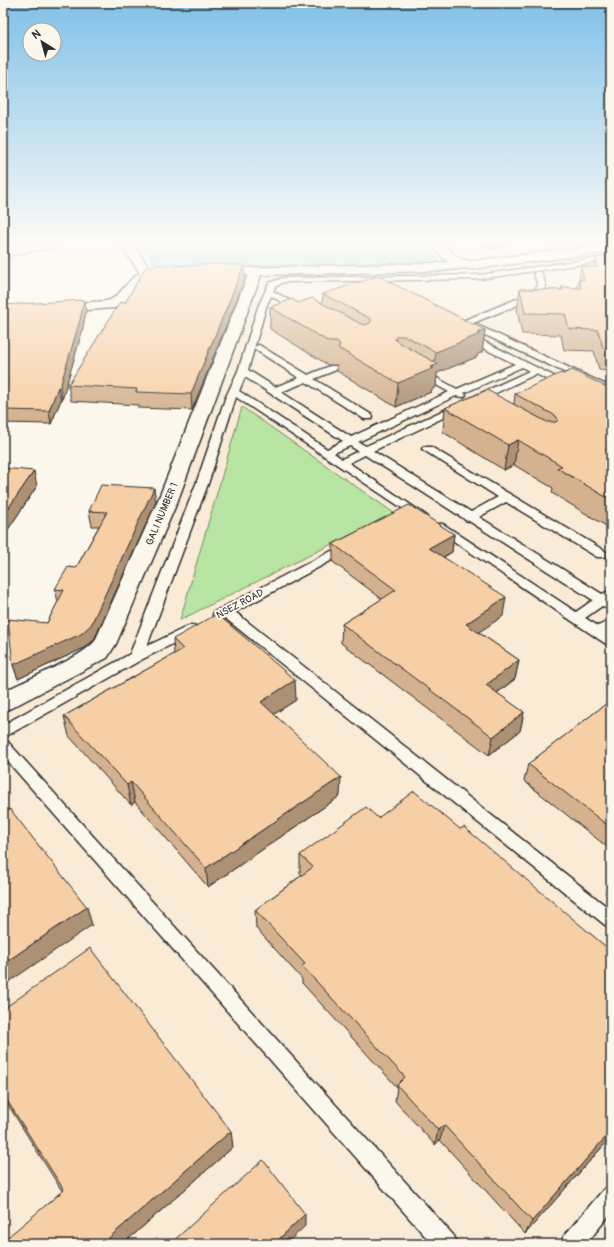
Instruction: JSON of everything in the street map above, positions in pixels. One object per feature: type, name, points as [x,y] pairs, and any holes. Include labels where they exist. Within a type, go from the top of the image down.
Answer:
[{"type":"street","points":[[3,312],[110,305],[119,302]]},
{"type":"street","name":"GALI NUMBER 1","points":[[3,702],[84,661],[99,652],[105,644],[168,500],[244,302]]},
{"type":"lane","points":[[136,657],[171,568],[234,392],[243,371],[264,302]]},
{"type":"lane","points":[[288,302],[310,314]]},
{"type":"lane","points":[[517,302],[466,323],[455,330],[576,391]]},
{"type":"lane","points":[[453,316],[611,391]]},
{"type":"lane","points":[[260,348],[368,416]]},
{"type":"lane","points":[[326,454],[522,364]]},
{"type":"lane","points":[[274,391],[334,368]]},
{"type":"lane","points":[[413,369],[485,408]]},
{"type":"lane","points":[[243,371],[469,518],[608,600]]},
{"type":"lane","points":[[341,463],[471,400],[536,371]]},
{"type":"lane","points":[[554,380],[572,373]]},
{"type":"lane","points":[[234,392],[611,641]]},
{"type":"lane","points":[[427,449],[602,554]]},
{"type":"lane","points":[[469,518],[506,496]]},
{"type":"lane","points":[[402,519],[415,512]]},
{"type":"lane","name":"NSEZ ROAD","points":[[3,732],[136,657],[226,612],[361,540]]},
{"type":"lane","points":[[576,618],[608,600]]},
{"type":"lane","points":[[226,612],[611,920]]},
{"type":"lane","points":[[598,632],[611,624]]},
{"type":"lane","points":[[3,746],[446,1244]]},
{"type":"lane","points":[[573,1244],[611,1196]]},
{"type":"shaded area","points":[[244,302],[611,302],[611,1244],[3,1244],[3,706],[112,649]]},
{"type":"green space","points":[[242,407],[394,513],[180,620]]},
{"type":"building","points":[[48,302],[84,302],[80,320],[60,387],[58,387],[49,411],[3,410],[3,305]]},
{"type":"building","points":[[120,302],[229,302],[191,394],[136,392],[137,389],[68,385]]},
{"type":"building","points":[[283,302],[320,302],[361,324],[366,325],[371,322],[371,319],[339,302],[430,302],[485,330],[478,333],[480,334],[436,352],[405,336],[397,336],[395,339],[398,342],[438,364],[431,367],[434,368],[398,383],[338,348],[340,345],[338,342],[329,342],[270,307]]},
{"type":"building","points":[[523,302],[611,302],[611,349],[603,348],[598,330],[569,329],[565,314],[525,313]]},
{"type":"building","points":[[572,370],[611,389],[611,446],[606,448],[607,452],[611,454],[611,500],[557,468],[562,466],[518,440],[508,445],[445,408],[487,390],[547,422],[556,422],[558,420],[556,416],[515,394],[561,373],[563,374]]},
{"type":"building","points":[[3,468],[34,471],[3,516]]},
{"type":"building","points":[[101,485],[154,488],[91,625],[81,634],[13,665],[8,619],[47,623],[64,590],[55,589],[68,567],[76,568],[107,512],[89,511]]},
{"type":"building","points":[[409,505],[454,534],[429,548],[506,597],[466,624],[519,660],[486,685],[524,712],[493,737],[342,624],[396,590],[333,544]]},
{"type":"building","points":[[217,614],[295,680],[261,702],[341,777],[206,868],[131,782],[127,785],[64,716],[183,649],[173,639]]},
{"type":"building","points":[[611,700],[611,828],[528,764]]},
{"type":"building","points":[[414,791],[460,829],[464,827],[611,951],[606,956],[611,960],[611,1131],[532,1221],[444,1125],[438,1130],[397,1085],[405,1077],[302,966],[305,964],[255,910],[313,867],[300,855],[366,807],[378,818]]},
{"type":"building","points":[[3,808],[6,811],[10,809],[87,907],[3,964]]},
{"type":"building","points":[[90,948],[231,1131],[102,1244],[3,1244],[3,1241],[64,1190],[3,1094],[3,1009]]},
{"type":"building","points":[[263,1160],[305,1214],[274,1244],[170,1244]]}]
